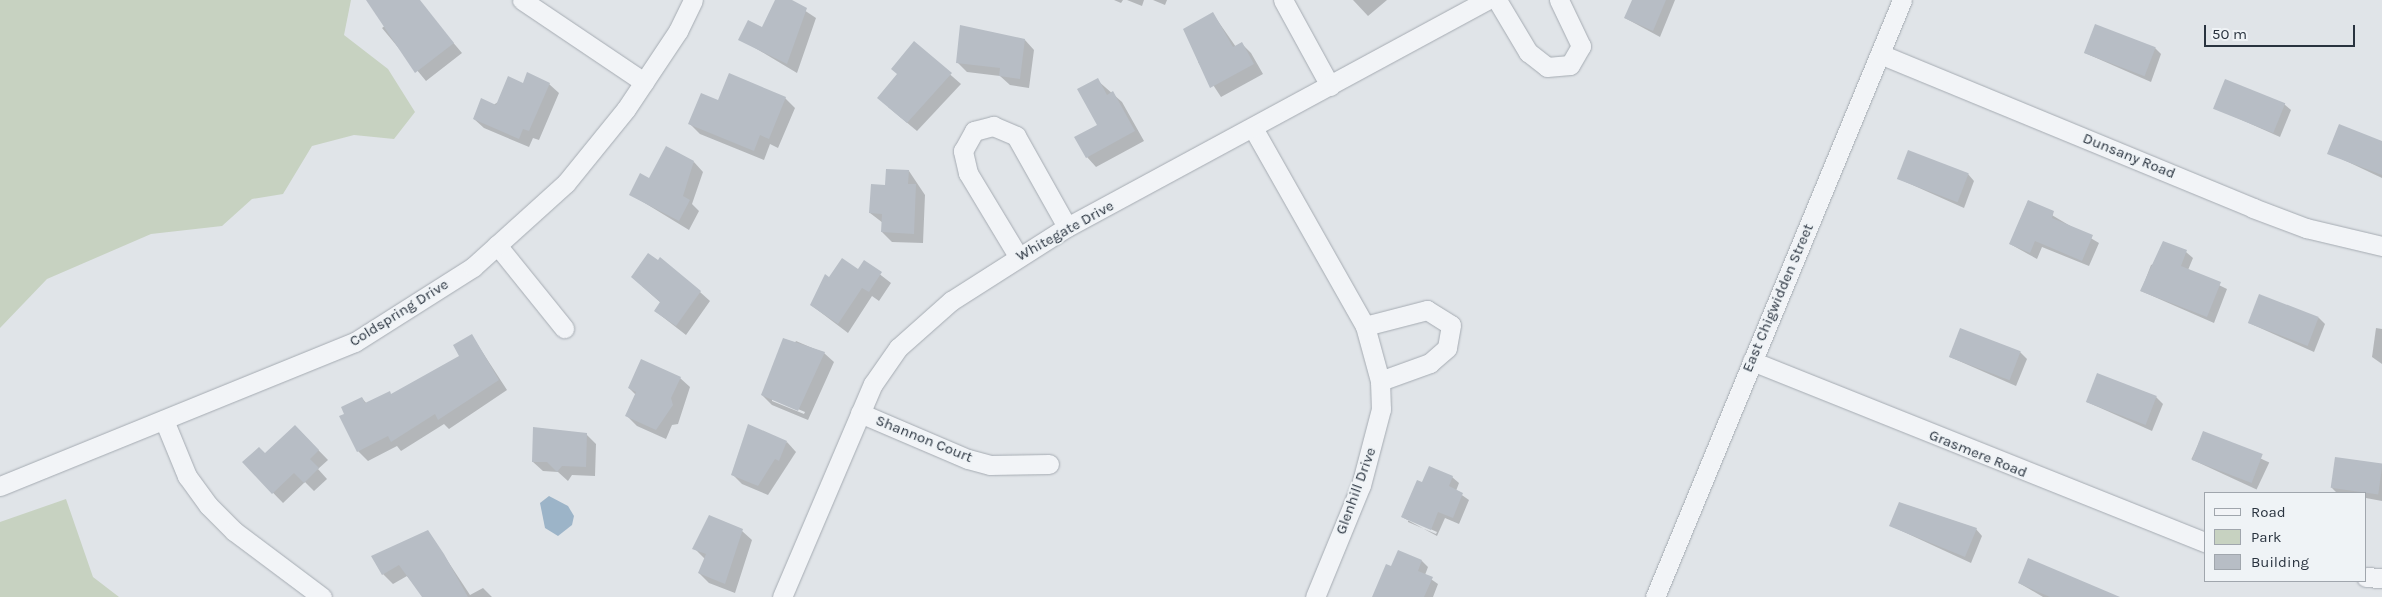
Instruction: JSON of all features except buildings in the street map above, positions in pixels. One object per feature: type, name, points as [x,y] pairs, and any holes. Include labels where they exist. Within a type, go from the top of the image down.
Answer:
[{"type":"street","points":[[522,0],[644,82]]},
{"type":"street","name":"Coldspring Drive","points":[[0,486],[356,342],[473,267],[566,183],[644,82],[693,0]]},
{"type":"street","points":[[1283,0],[1330,86]]},
{"type":"street","name":"Whitegate Drive","points":[[782,597],[860,413],[898,348],[951,301],[1018,256],[1067,227],[1487,0]]},
{"type":"street","points":[[1497,0],[1528,52],[1547,67],[1570,65],[1581,46],[1559,0]]},
{"type":"street","name":"East Chigwidden Street","points":[[1655,597],[1902,0]]},
{"type":"street","name":"Dunsany Road","points":[[1880,54],[2253,208],[2306,228],[2382,246]]},
{"type":"street","points":[[1018,256],[968,173],[963,151],[974,131],[993,126],[1016,136],[1067,227]]},
{"type":"street","name":"Glenhill Drive","points":[[1253,128],[1365,326],[1380,381],[1381,410],[1361,485],[1315,597]]},
{"type":"street","points":[[497,245],[564,328]]},
{"type":"street","points":[[1365,326],[1427,310],[1451,325],[1447,348],[1430,364],[1380,381]]},
{"type":"street","name":"Grasmere Road","points":[[1752,361],[2204,542]]},
{"type":"street","name":"Shannon Court","points":[[860,413],[990,465],[1049,464]]},
{"type":"street","points":[[164,420],[187,476],[208,505],[234,531],[322,597]]},
{"type":"street","points":[[2367,576],[2382,578]]},
{"type":"green space","points":[[0,0],[351,0],[344,35],[388,69],[415,112],[394,139],[354,135],[312,146],[283,194],[252,199],[222,226],[151,234],[47,279],[0,328]]},
{"type":"green space","points":[[66,499],[93,577],[119,597],[0,597],[0,522]]},
{"type":"water","points":[[549,496],[568,506],[574,516],[572,525],[558,536],[545,528],[540,503]]}]
